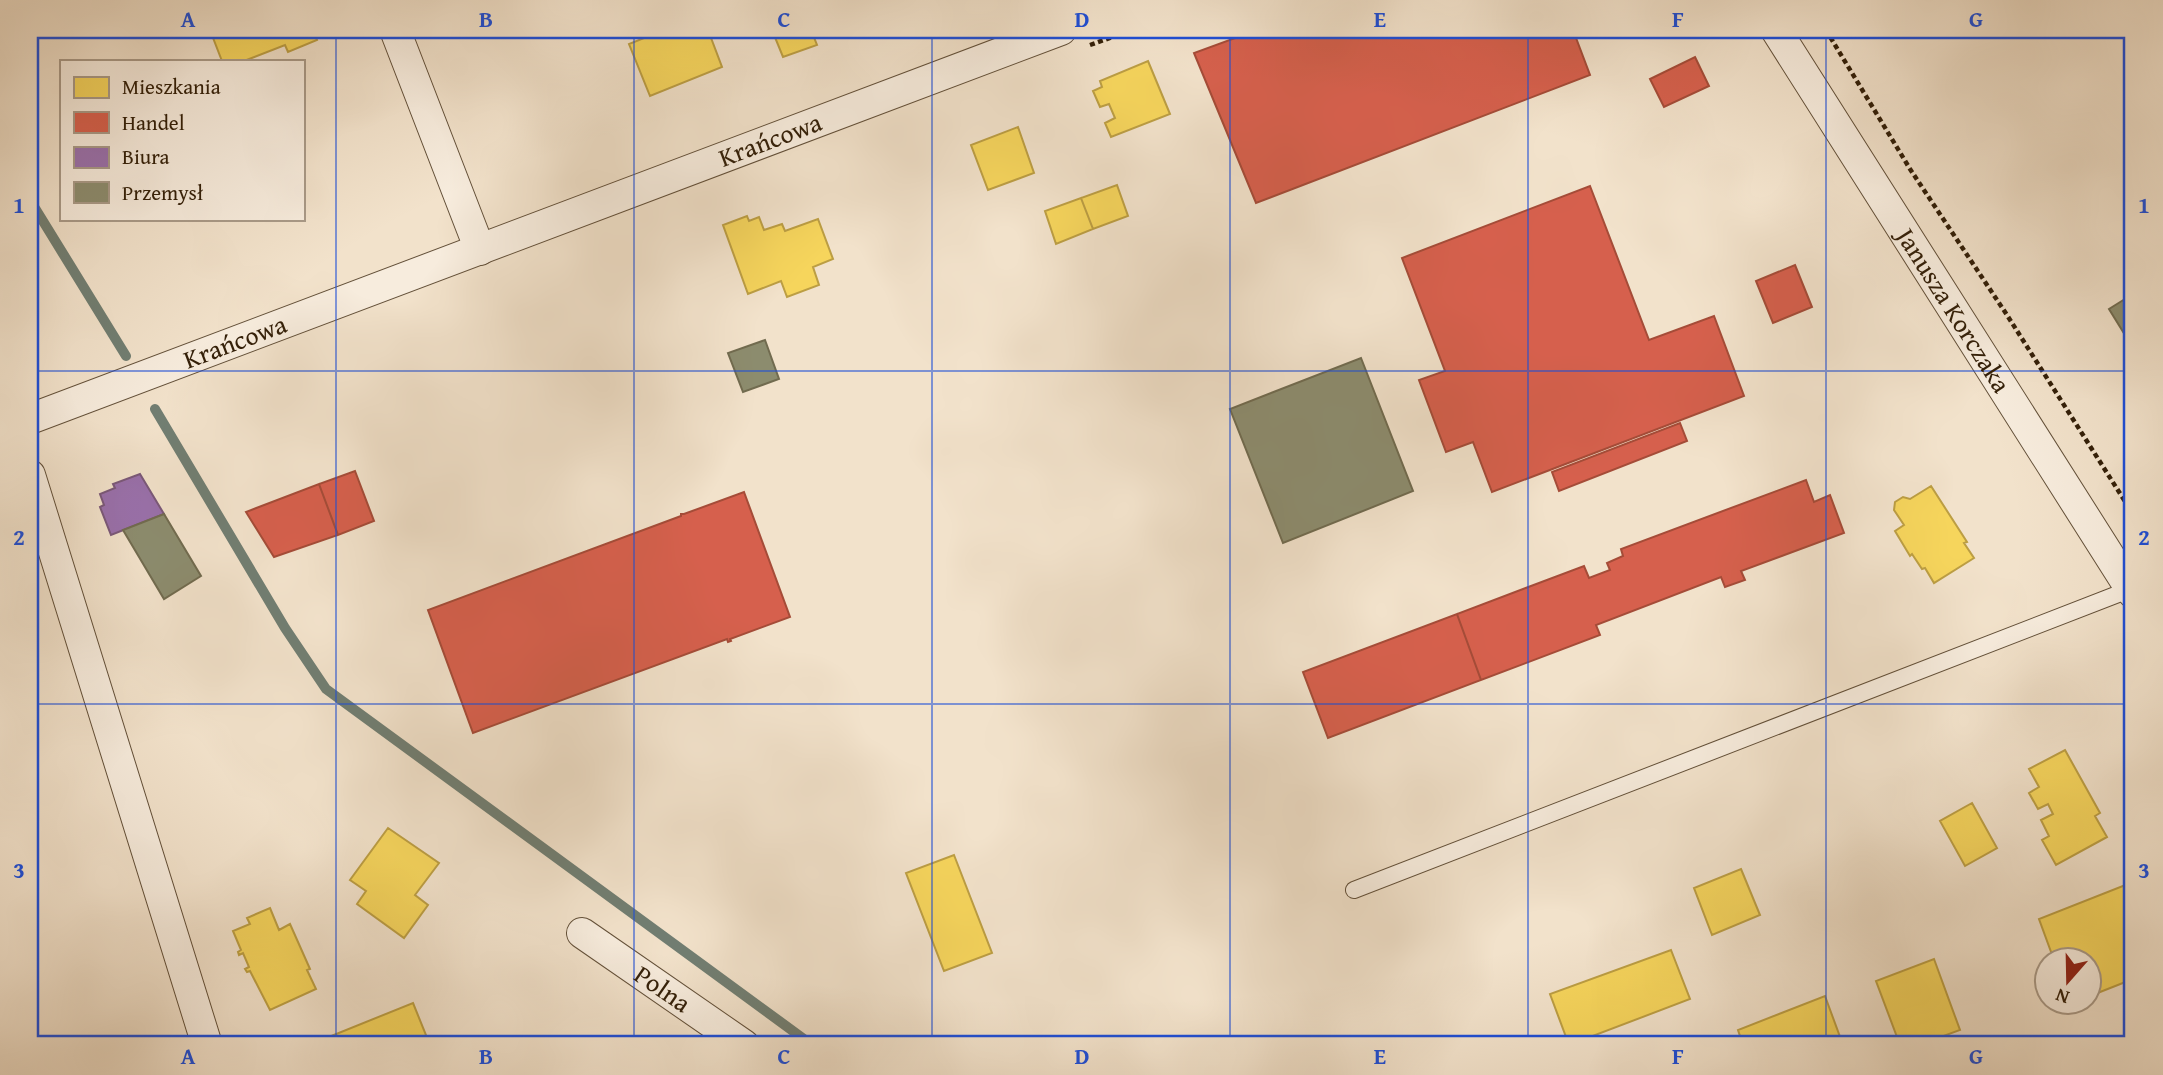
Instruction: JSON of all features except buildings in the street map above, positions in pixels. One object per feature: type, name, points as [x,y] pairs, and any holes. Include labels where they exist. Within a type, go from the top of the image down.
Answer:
[{"type":"street","points":[[395,30],[480,250]]},
{"type":"street","name":"Krańcowa","points":[[30,419],[1061,30]]},
{"type":"street","name":"Janusza Korczaka","points":[[1776,30],[2132,591]]},
{"type":"street","points":[[30,475],[207,1045]]},
{"type":"street","name":"Polna","points":[[582,933],[744,1045]]},
{"type":"lane","points":[[1354,890],[2132,591]]},
{"type":"path","points":[[1826,30],[1910,169],[2007,315],[2133,514]]},
{"type":"waterway","points":[[30,200],[126,356]]},
{"type":"waterway","points":[[155,409],[285,628],[326,689],[812,1045]]}]
